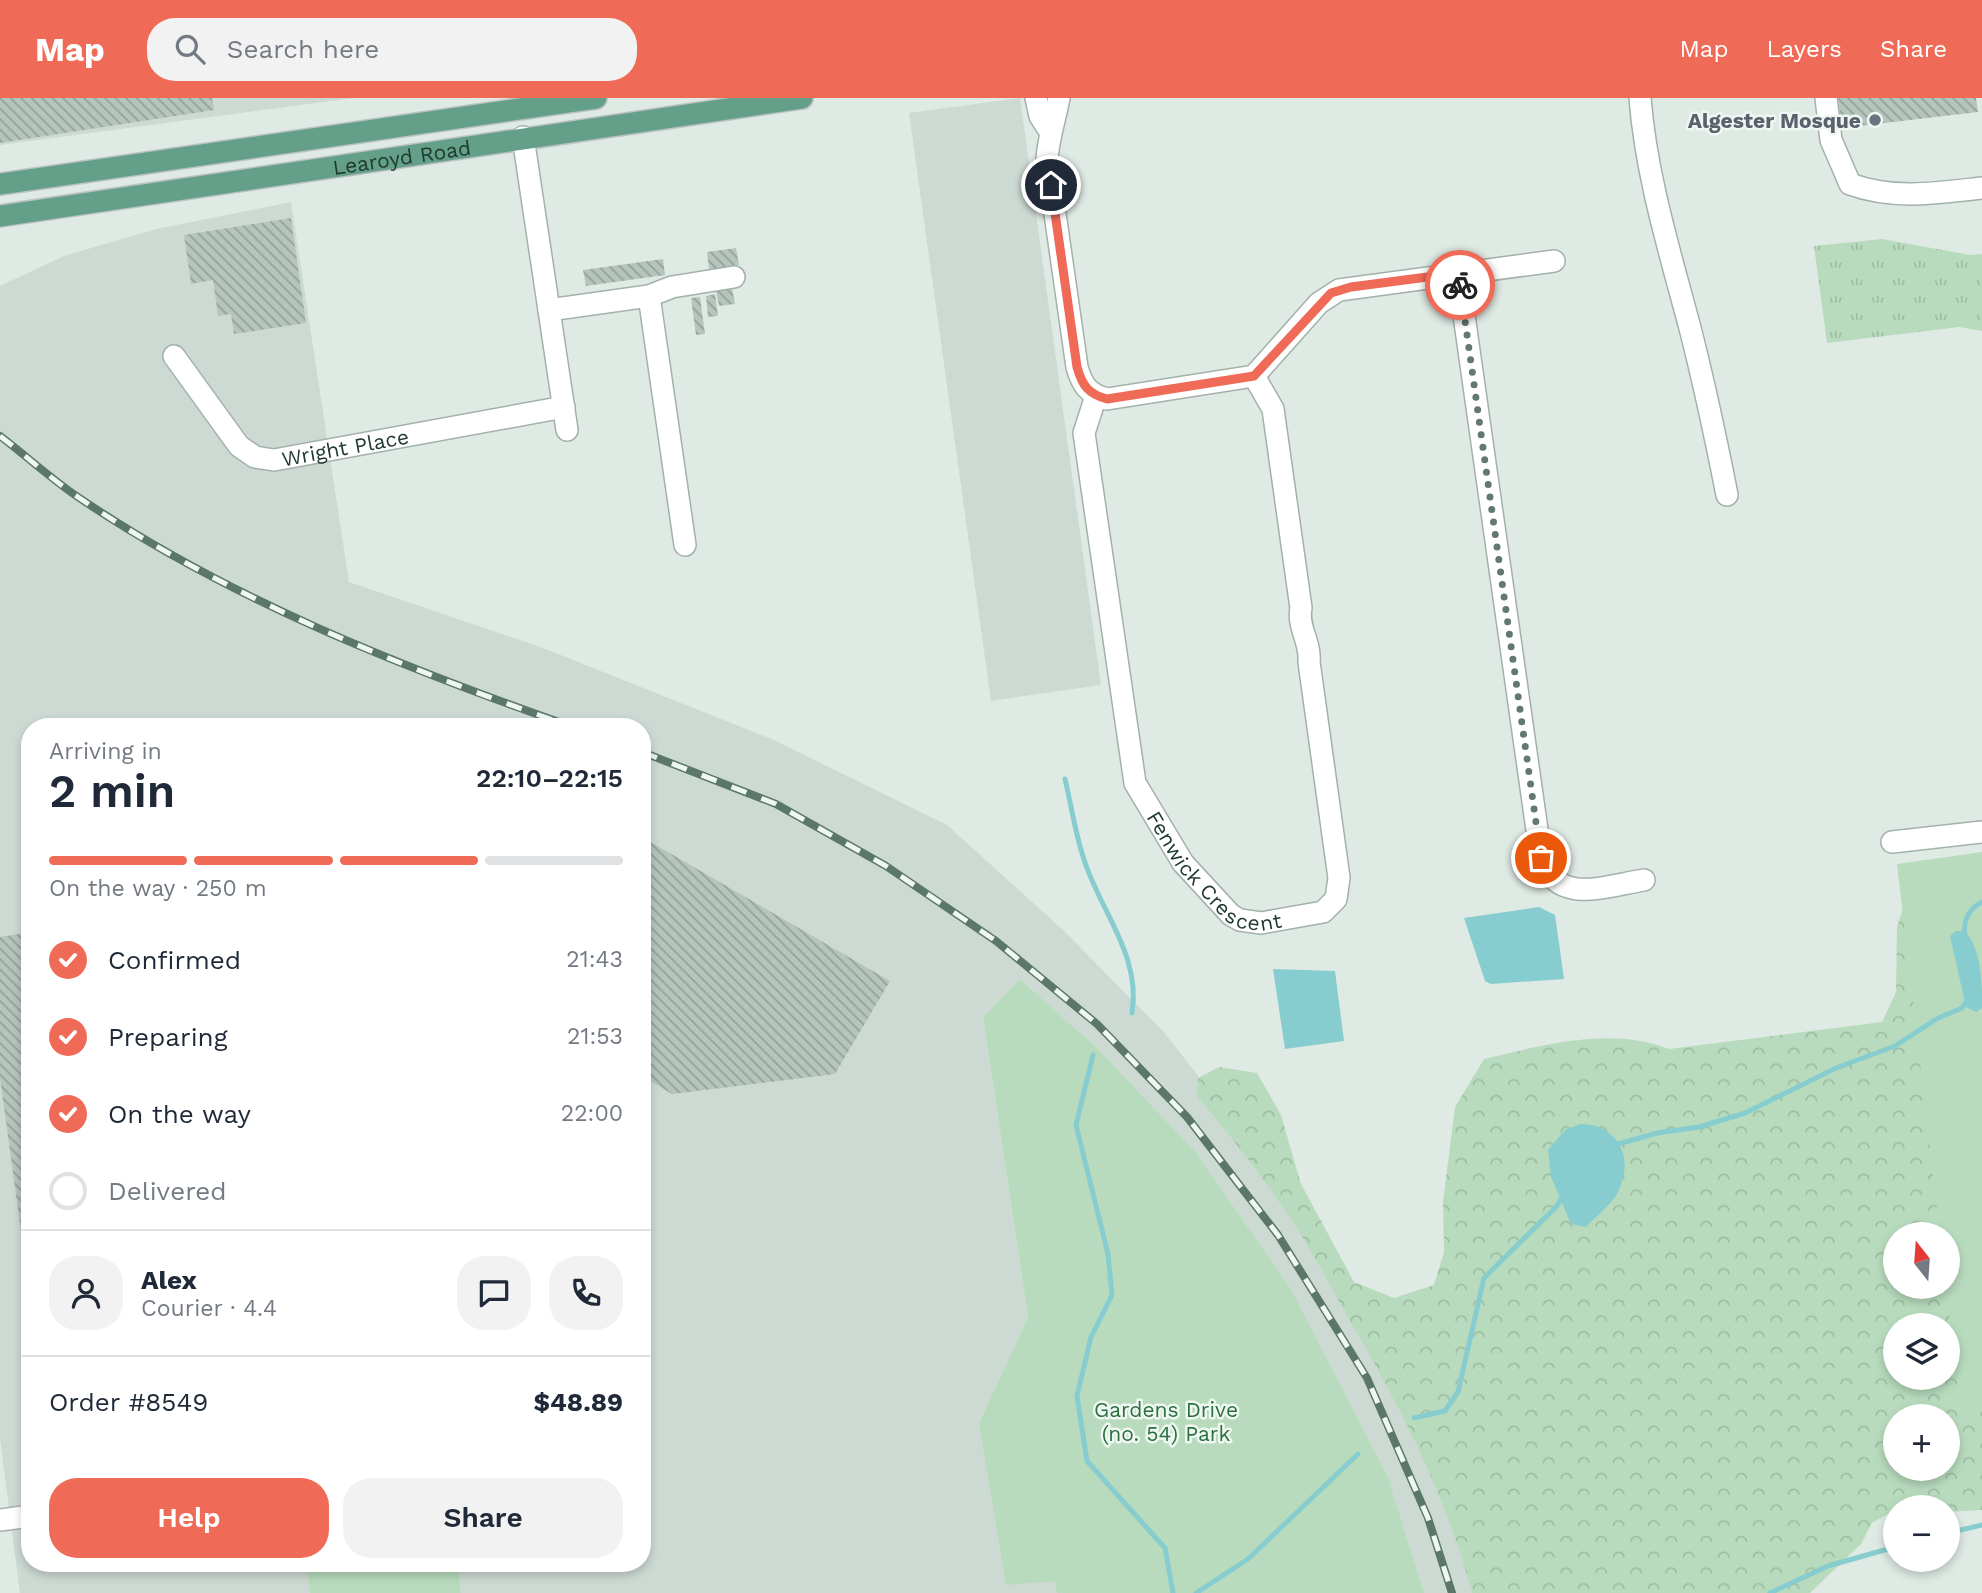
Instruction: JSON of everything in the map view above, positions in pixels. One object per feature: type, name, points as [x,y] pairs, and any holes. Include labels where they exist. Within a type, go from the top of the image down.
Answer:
[{"type":"main road","name":"Learoyd Road","points":[[0,184],[596,98]]},
{"type":"main road","name":"Learoyd Road","points":[[0,216],[802,98]]},
{"type":"street","points":[[1036,98],[1040,116],[1049,130]]},
{"type":"street","points":[[1059,98],[1058,116],[1049,130],[1047,158],[1077,367],[1082,383],[1096,396],[1107,399],[1254,376],[1331,293],[1351,287],[1555,261]]},
{"type":"street","points":[[1640,98],[1643,126],[1666,236],[1702,375],[1727,495]]},
{"type":"street","points":[[1826,98],[1831,140],[1850,184],[1872,192],[1915,195],[1982,188]]},
{"type":"street","points":[[523,137],[567,430]]},
{"type":"street","points":[[1458,273],[1541,858],[1548,876],[1561,887],[1578,890],[1644,880]]},
{"type":"street","points":[[549,310],[649,296],[672,287],[734,277]]},
{"type":"street","points":[[649,296],[685,545]]},
{"type":"street","name":"Wright Place","points":[[174,356],[239,446],[255,457],[274,460],[564,407]]},
{"type":"street","name":"Fenwick Crescent","points":[[1096,396],[1084,433],[1135,783],[1190,871],[1231,915],[1261,923],[1323,912],[1331,907],[1339,890],[1309,662],[1311,651],[1299,620],[1301,608],[1273,409],[1254,376]]},
{"type":"street","points":[[1892,842],[1982,832]]},
{"type":"street","points":[[0,1520],[21,1517]]},
{"type":"shaded area","points":[[0,98],[354,98],[0,145]]},
{"type":"shaded area","points":[[1020,98],[1101,685],[991,701],[909,113]]},
{"type":"shaded area","points":[[291,202],[349,582],[543,648],[774,740],[947,825],[1062,929],[1163,1031],[1249,1141],[1377,1344],[1485,1593],[1424,1593],[1388,1477],[1291,1289],[1195,1151],[1096,1047],[1020,979],[983,1019],[1028,1317],[979,1423],[1056,1581],[1057,1593],[461,1593],[459,1572],[651,1572],[651,718],[21,718],[21,1572],[307,1572],[310,1593],[20,1593],[0,1439],[0,286],[64,256],[156,229]]},
{"type":"green space","points":[[1882,239],[1970,255],[1982,254],[1982,331],[1959,327],[1827,343],[1814,246]]},
{"type":"green space","points":[[1982,852],[1982,1510],[1960,1511],[1960,1495],[1883,1495],[1883,1517],[1872,1523],[1861,1544],[1810,1593],[1472,1593],[1435,1485],[1385,1382],[1296,1227],[1255,1169],[1197,1096],[1198,1078],[1219,1067],[1257,1073],[1281,1115],[1301,1184],[1354,1282],[1394,1298],[1434,1285],[1444,1252],[1443,1202],[1455,1107],[1484,1059],[1577,1040],[1624,1039],[1669,1049],[1882,1022],[1896,992],[1897,927],[1911,883]]},
{"type":"green space","points":[[1982,852],[1982,1405],[1960,1410],[1958,1390],[1960,1390],[1960,1313],[1949,1313],[1947,1299],[1960,1299],[1960,1222],[1939,1222],[1897,864]]},
{"type":"green space","name":"Gardens Drive (no. 54) Park","points":[[1020,979],[1096,1047],[1195,1151],[1291,1289],[1388,1477],[1424,1593],[1057,1593],[1055,1581],[1006,1585],[979,1423],[1028,1317],[983,1018]]},
{"type":"green space","points":[[307,1572],[459,1572],[461,1593],[310,1593]]},
{"type":"water","points":[[1539,907],[1555,915],[1564,979],[1491,984],[1485,981],[1464,918]]},
{"type":"water","points":[[1956,931],[1965,931],[1978,958],[1982,1008],[1976,1012],[1966,1007],[1950,936]]},
{"type":"water","points":[[1273,969],[1335,971],[1344,1041],[1285,1049]]},
{"type":"water","points":[[1580,1124],[1605,1130],[1614,1137],[1624,1157],[1625,1169],[1617,1194],[1586,1227],[1571,1224],[1551,1177],[1548,1150],[1565,1130]]},
{"type":"building","points":[[0,98],[212,98],[214,110],[0,143]]},
{"type":"building","name":"Algester Mosque","points":[[1838,98],[1976,98],[1978,112],[1842,128]]},
{"type":"building","points":[[291,218],[306,323],[234,334],[231,314],[218,316],[213,280],[191,284],[184,235]]},
{"type":"building","points":[[736,248],[739,265],[709,269],[707,252]]},
{"type":"building","points":[[663,259],[665,275],[586,286],[583,270]]},
{"type":"building","points":[[732,288],[735,304],[719,306],[716,291]]},
{"type":"building","points":[[715,294],[718,316],[708,317],[706,296]]},
{"type":"building","points":[[700,297],[705,334],[696,335],[691,298]]},
{"type":"building","points":[[651,842],[890,981],[835,1074],[672,1094],[651,1081]]},
{"type":"building","points":[[21,934],[21,1231],[0,1078],[0,937]]},
{"type":"waterway","points":[[1065,779],[1083,857],[1126,956],[1131,974],[1132,1013]]},
{"type":"waterway","points":[[1965,936],[1968,916],[1973,908],[1982,902]]},
{"type":"waterway","points":[[1615,1145],[1657,1133],[1699,1127],[1745,1113],[1836,1068],[1895,1046],[1938,1018],[1962,1008],[1967,1000]]},
{"type":"waterway","points":[[1093,1055],[1076,1125],[1108,1254],[1112,1295],[1091,1337],[1077,1396],[1087,1461],[1165,1548],[1173,1593]]},
{"type":"waterway","points":[[1414,1418],[1445,1411],[1458,1392],[1484,1278],[1556,1207],[1564,1195]]},
{"type":"waterway","points":[[1196,1593],[1248,1559],[1358,1454]]},
{"type":"waterway","points":[[1960,1530],[1982,1525]]},
{"type":"waterway","points":[[1770,1593],[1828,1566],[1883,1550]]},
{"type":"railway","points":[[0,436],[65,488],[133,532],[253,598],[378,654],[548,718]]},
{"type":"railway","points":[[651,755],[776,804],[886,866],[996,941],[1097,1024],[1187,1117],[1278,1235],[1367,1378],[1428,1518],[1452,1593]]},
{"type":"way so far","points":[[1460,285],[1541,858]]},
{"type":"place","name":"Algester Mosque","points":[[1875,120]]},
{"type":"route","points":[[1051,185],[1077,367],[1082,383],[1088,390],[1107,399],[1254,376],[1319,303],[1339,290],[1458,273],[1460,285]]}]
